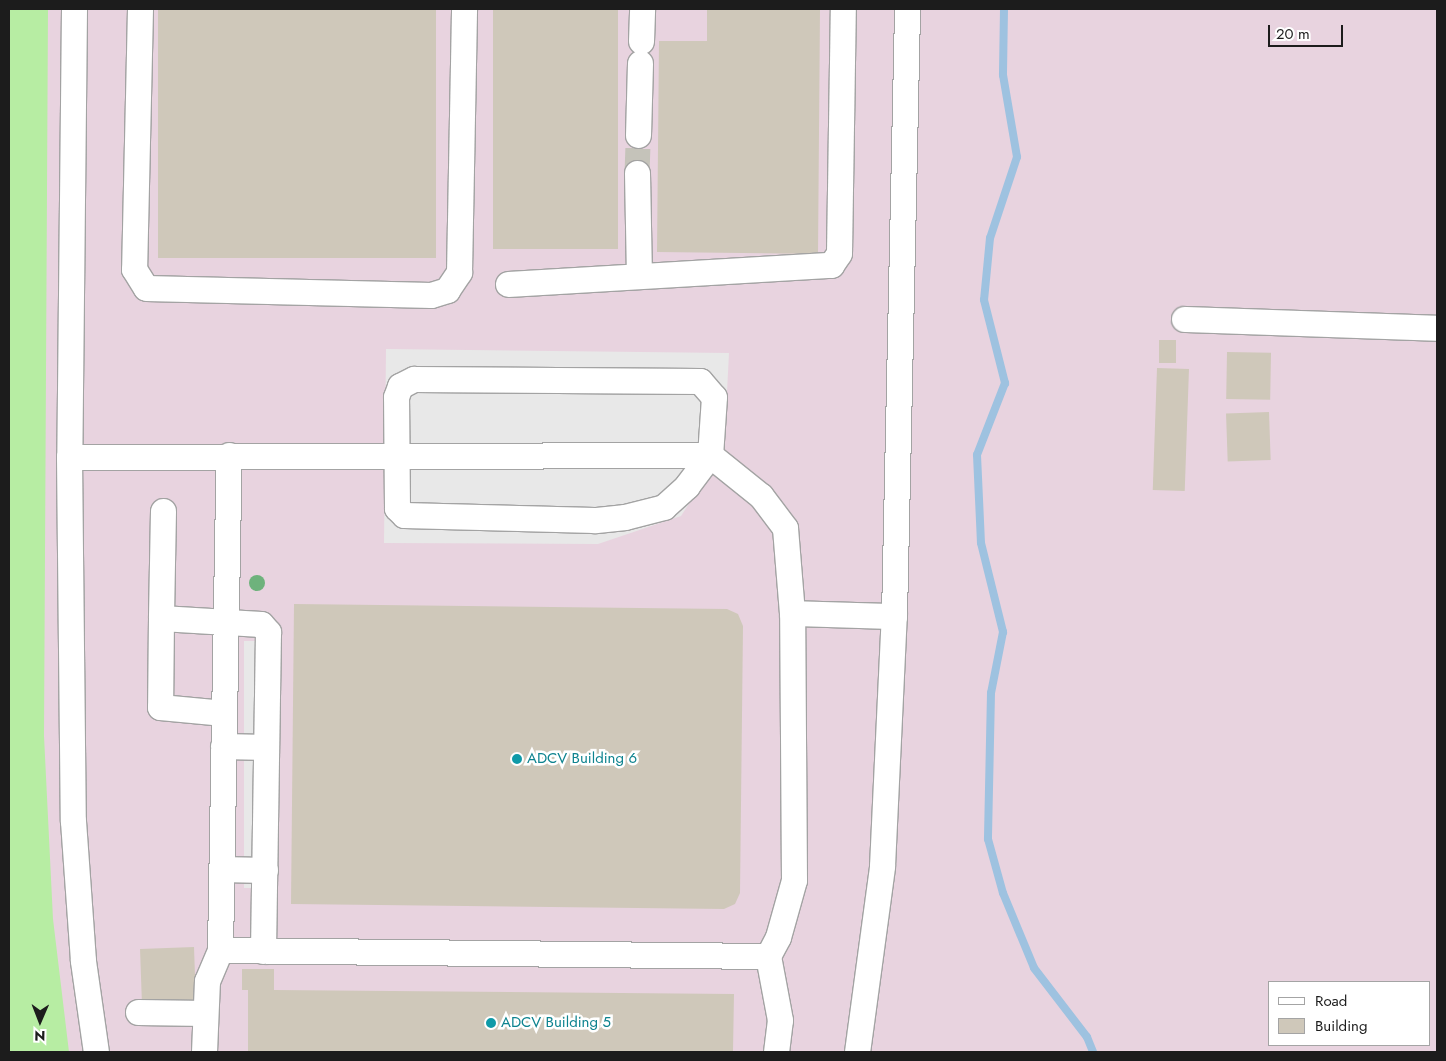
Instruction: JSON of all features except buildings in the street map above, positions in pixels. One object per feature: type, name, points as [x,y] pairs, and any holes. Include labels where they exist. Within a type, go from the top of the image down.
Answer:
[{"type":"street","points":[[74,9],[69,457],[73,821],[83,961],[96,1052]]},
{"type":"street","points":[[140,9],[134,269],[146,288],[431,295],[447,290],[460,266],[464,9]]},
{"type":"street","points":[[638,136],[642,9]]},
{"type":"street","points":[[508,284],[638,273],[822,268],[836,259],[843,9]]},
{"type":"street","points":[[857,1052],[882,866],[894,616],[907,9]]},
{"type":"street","points":[[638,173],[638,273]]},
{"type":"street","points":[[1184,319],[1437,328]]},
{"type":"street","points":[[663,379],[700,381],[711,389],[710,455],[687,486],[664,507],[594,520],[404,515],[397,508],[396,455],[397,390],[409,380],[663,379]]},
{"type":"street","points":[[69,457],[710,455],[760,496],[785,528],[792,613],[794,880],[778,937],[768,956],[780,1020],[776,1052]]},
{"type":"street","points":[[204,1052],[208,973],[220,950],[229,456]]},
{"type":"street","points":[[164,511],[160,706],[168,711],[224,713]]},
{"type":"street","points":[[792,613],[894,616]]},
{"type":"street","points":[[161,618],[261,624],[268,632],[263,952]]},
{"type":"street","points":[[224,746],[266,747]]},
{"type":"street","points":[[221,869],[265,870]]},
{"type":"street","points":[[220,950],[263,952],[768,956]]},
{"type":"street","points":[[138,1012],[205,1013]]},
{"type":"shaded area","points":[[9,9],[1437,9],[1437,1052],[9,1052]]},
{"type":"shaded area","points":[[386,349],[729,353],[724,450],[681,516],[598,544],[384,543]]},
{"type":"shaded area","points":[[244,641],[273,641],[273,888],[244,888]]},
{"type":"green space","points":[[9,9],[48,9],[44,736],[53,919],[69,1052],[9,1052]]},
{"type":"waterway","points":[[1004,9],[1003,75],[1017,157],[990,238],[984,300],[1005,383],[977,455],[981,543],[1003,632],[991,693],[988,839],[1003,893],[1034,968],[1087,1037],[1093,1052]]},
{"type":"tunnel","points":[[637,173],[638,135]]},
{"type":"place","name":"ADCV Building 6","points":[[517,759]]},
{"type":"place","name":"ADCV Building 5","points":[[491,1023]]}]
